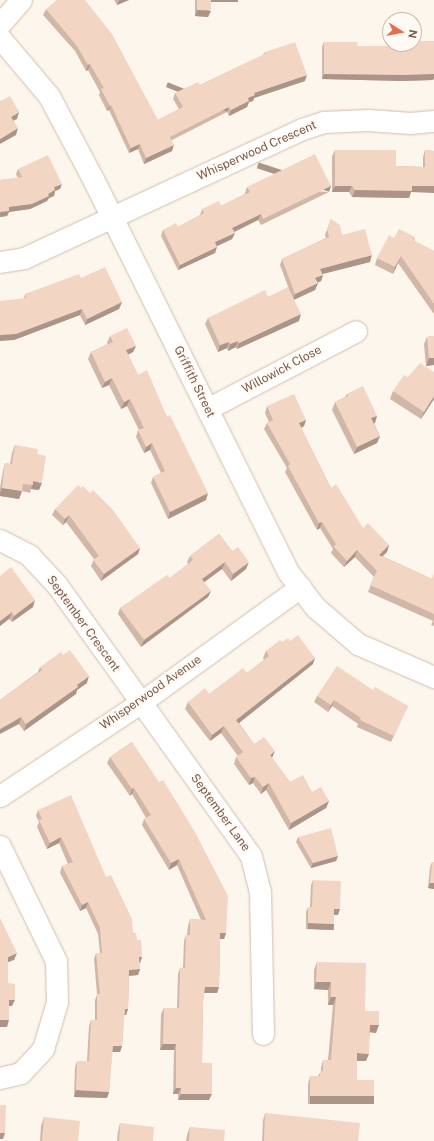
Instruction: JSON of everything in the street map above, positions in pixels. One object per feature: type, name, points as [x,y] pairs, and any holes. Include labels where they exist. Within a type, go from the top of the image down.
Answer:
[{"type":"street","points":[[0,24],[21,0]]},
{"type":"street","name":"Griffith Street","points":[[0,38],[49,96],[112,218],[288,572],[315,608],[358,644],[434,677]]},
{"type":"street","name":"Whisperwood Crescent","points":[[112,218],[302,129],[323,122],[368,120],[410,123],[434,121]]},
{"type":"street","points":[[0,262],[24,258],[112,218]]},
{"type":"street","name":"Willowick Close","points":[[207,408],[356,331]]},
{"type":"street","name":"September Crescent","points":[[0,540],[29,556],[57,586],[140,703]]},
{"type":"street","name":"Whisperwood Avenue","points":[[0,796],[140,703],[300,587]]},
{"type":"street","name":"September Lane","points":[[140,703],[251,856],[260,892],[263,1034]]},
{"type":"street","points":[[0,846],[56,961],[57,1002],[42,1049],[21,1073],[0,1078]]},
{"type":"building","points":[[57,0],[85,0],[112,34],[158,120],[183,107],[175,93],[198,82],[200,85],[265,54],[265,52],[295,42],[307,75],[254,93],[255,95],[248,98],[249,101],[231,110],[229,107],[170,137],[174,145],[146,158],[140,144],[131,148],[111,105],[110,106],[101,89],[104,88],[90,64],[88,65],[77,46],[46,9]]},
{"type":"building","points":[[197,0],[211,0],[211,10],[197,10]]},
{"type":"building","points":[[422,41],[434,41],[434,74],[324,74],[324,42],[358,42],[357,46],[382,46],[382,52],[422,52]]},
{"type":"building","points":[[10,96],[19,112],[11,117],[18,128],[0,139],[0,100],[1,101]]},
{"type":"building","points":[[335,150],[396,150],[396,166],[425,167],[425,150],[434,151],[434,186],[412,186],[412,191],[355,190],[352,186],[335,186]]},
{"type":"building","points":[[315,154],[331,186],[263,219],[261,214],[232,228],[235,233],[215,242],[217,247],[180,265],[163,230],[176,223],[178,227],[204,213],[202,209],[219,201],[221,206],[250,192],[247,187]]},
{"type":"building","points":[[48,155],[62,184],[54,187],[55,190],[48,194],[49,196],[32,204],[9,207],[9,211],[0,212],[0,180],[22,177],[18,169]]},
{"type":"building","points":[[331,219],[340,225],[342,235],[365,229],[372,255],[320,269],[323,275],[315,278],[318,283],[295,294],[282,259],[329,237],[327,229]]},
{"type":"building","points":[[399,229],[415,237],[413,240],[434,251],[434,304],[401,256],[395,267],[377,258],[389,235],[394,238]]},
{"type":"building","points":[[105,267],[122,302],[87,319],[82,309],[16,334],[0,335],[0,301],[26,298],[25,294],[79,274],[81,278]]},
{"type":"building","points":[[288,287],[301,314],[239,343],[238,341],[220,345],[208,318],[265,290],[268,297]]},
{"type":"building","points":[[127,328],[136,346],[126,350],[138,375],[147,370],[167,417],[170,415],[208,493],[170,512],[153,477],[165,471],[152,443],[146,447],[138,430],[144,428],[130,399],[124,402],[112,378],[105,382],[91,352],[113,342],[110,336]]},
{"type":"building","points":[[434,336],[434,358],[429,358],[427,337]]},
{"type":"building","points":[[420,363],[434,372],[434,396],[424,412],[393,391],[404,375],[408,377]]},
{"type":"building","points":[[363,386],[377,416],[371,418],[380,436],[357,447],[335,402],[348,396],[347,394]]},
{"type":"building","points":[[294,394],[306,420],[299,423],[331,488],[336,484],[363,528],[368,523],[389,545],[379,555],[432,579],[434,574],[434,614],[370,585],[377,571],[357,550],[347,561],[334,547],[336,544],[322,522],[319,523],[288,466],[290,464],[267,423],[273,420],[267,406]]},
{"type":"building","points":[[15,445],[38,449],[37,454],[46,456],[42,483],[33,481],[33,485],[23,484],[22,491],[2,488],[5,463],[12,464]]},
{"type":"building","points":[[78,485],[81,488],[83,486],[90,493],[93,490],[113,510],[140,548],[104,574],[93,560],[99,556],[69,515],[65,519],[55,509]]},
{"type":"building","points":[[219,534],[232,551],[238,547],[249,562],[233,574],[225,562],[202,579],[211,591],[144,640],[120,608],[167,575],[170,578],[193,560],[190,556]]},
{"type":"building","points":[[11,567],[35,600],[14,616],[12,612],[0,621],[0,576]]},
{"type":"building","points":[[298,635],[315,658],[236,720],[254,744],[264,737],[275,751],[270,755],[290,782],[303,775],[312,792],[321,787],[329,801],[291,823],[269,783],[263,787],[255,777],[251,778],[236,757],[243,752],[224,726],[212,735],[188,702],[205,688],[209,694],[243,668],[247,673],[269,656],[266,651],[280,640],[282,642],[288,638],[290,641]]},
{"type":"building","points":[[70,650],[89,676],[77,685],[78,687],[26,724],[21,717],[0,729],[0,700],[42,670],[40,667],[61,652],[63,655]]},
{"type":"building","points":[[337,666],[373,690],[375,687],[408,706],[394,736],[360,720],[361,718],[334,700],[331,705],[317,696]]},
{"type":"building","points":[[132,742],[159,782],[163,780],[195,832],[228,896],[226,933],[220,933],[219,987],[205,987],[203,1002],[202,1063],[212,1063],[212,1094],[181,1094],[181,1088],[176,1088],[176,1044],[163,1044],[164,1008],[179,1008],[180,968],[185,968],[186,935],[190,935],[190,919],[206,920],[179,859],[171,863],[144,819],[151,815],[134,788],[132,789],[110,757]]},
{"type":"building","points":[[71,795],[106,877],[111,875],[132,919],[133,933],[136,933],[137,940],[141,940],[142,957],[139,957],[140,969],[129,970],[128,1009],[125,1009],[122,1046],[113,1046],[109,1092],[76,1090],[77,1061],[89,1061],[91,1020],[97,1020],[97,994],[100,994],[96,953],[102,953],[100,928],[88,902],[82,905],[62,866],[73,862],[61,837],[50,843],[39,820],[42,819],[38,810]]},
{"type":"building","points":[[331,828],[338,856],[313,863],[298,837]]},
{"type":"building","points":[[432,862],[434,862],[434,883],[430,883]]},
{"type":"building","points":[[313,880],[341,881],[340,909],[334,909],[334,924],[308,923],[308,907],[312,907]]},
{"type":"building","points":[[0,918],[17,953],[8,957],[8,983],[15,984],[15,1000],[9,1000],[9,1020],[0,1020]]},
{"type":"building","points":[[317,962],[366,963],[365,1011],[379,1011],[379,1025],[370,1025],[369,1054],[357,1053],[357,1080],[374,1080],[374,1096],[310,1096],[310,1076],[320,1076],[320,1071],[323,1071],[323,1060],[331,1060],[336,997],[331,997],[331,982],[316,982]]},
{"type":"building","points":[[0,1105],[6,1105],[5,1133],[0,1133]]},
{"type":"building","points":[[265,1113],[360,1123],[358,1141],[264,1141]]},
{"type":"building","points":[[44,1117],[80,1121],[78,1141],[42,1141]]},
{"type":"building","points":[[120,1123],[154,1127],[153,1141],[119,1141]]},
{"type":"building","points":[[190,1127],[225,1130],[224,1141],[189,1141]]}]
